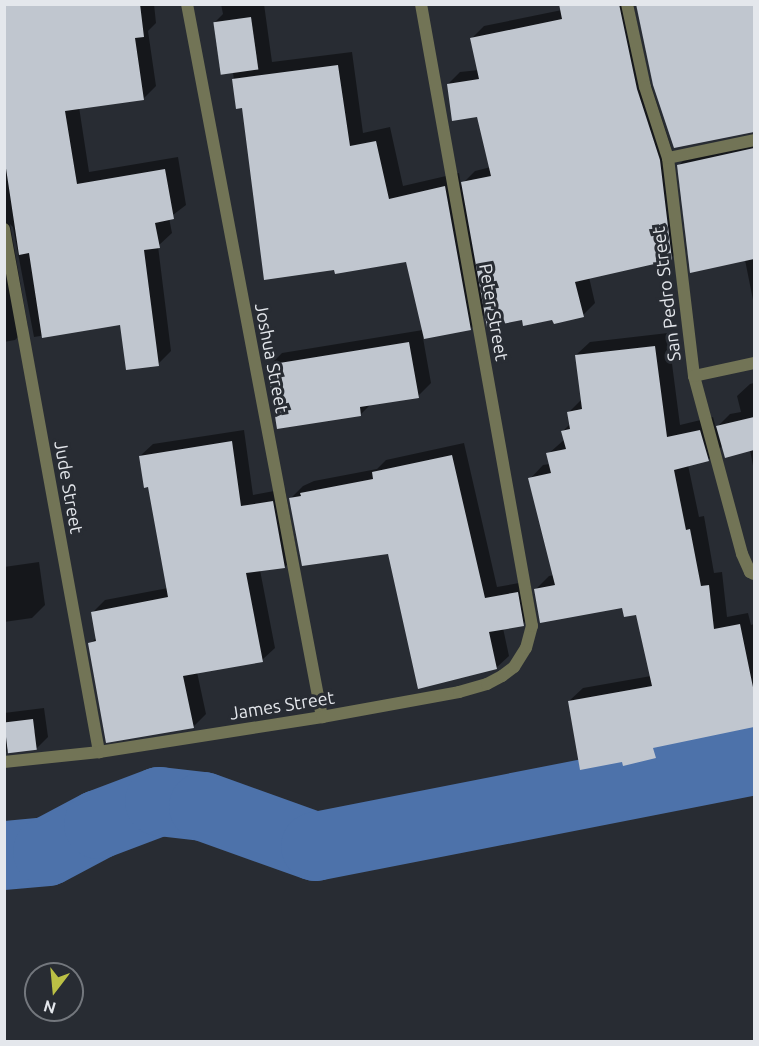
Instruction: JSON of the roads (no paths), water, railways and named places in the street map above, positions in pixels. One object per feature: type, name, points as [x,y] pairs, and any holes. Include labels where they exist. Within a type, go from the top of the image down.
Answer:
[{"type":"street","name":"Joshua Street","points":[[187,4],[322,717]]},
{"type":"street","name":"Peter Street","points":[[421,4],[532,626]]},
{"type":"street","name":"San Pedro Street","points":[[627,4],[645,87],[668,158],[694,376],[742,554],[750,572],[754,574]]},
{"type":"street","points":[[668,158],[754,140]]},
{"type":"street","name":"Jude Street","points":[[4,229],[99,752]]},
{"type":"street","points":[[694,376],[754,363]]},
{"type":"street","name":"James Street","points":[[4,762],[99,752],[322,717],[487,684],[514,667],[526,648],[532,626]]},
{"type":"waterway","points":[[4,855],[47,851],[98,824],[159,801],[203,806],[315,846],[754,760]]}]
